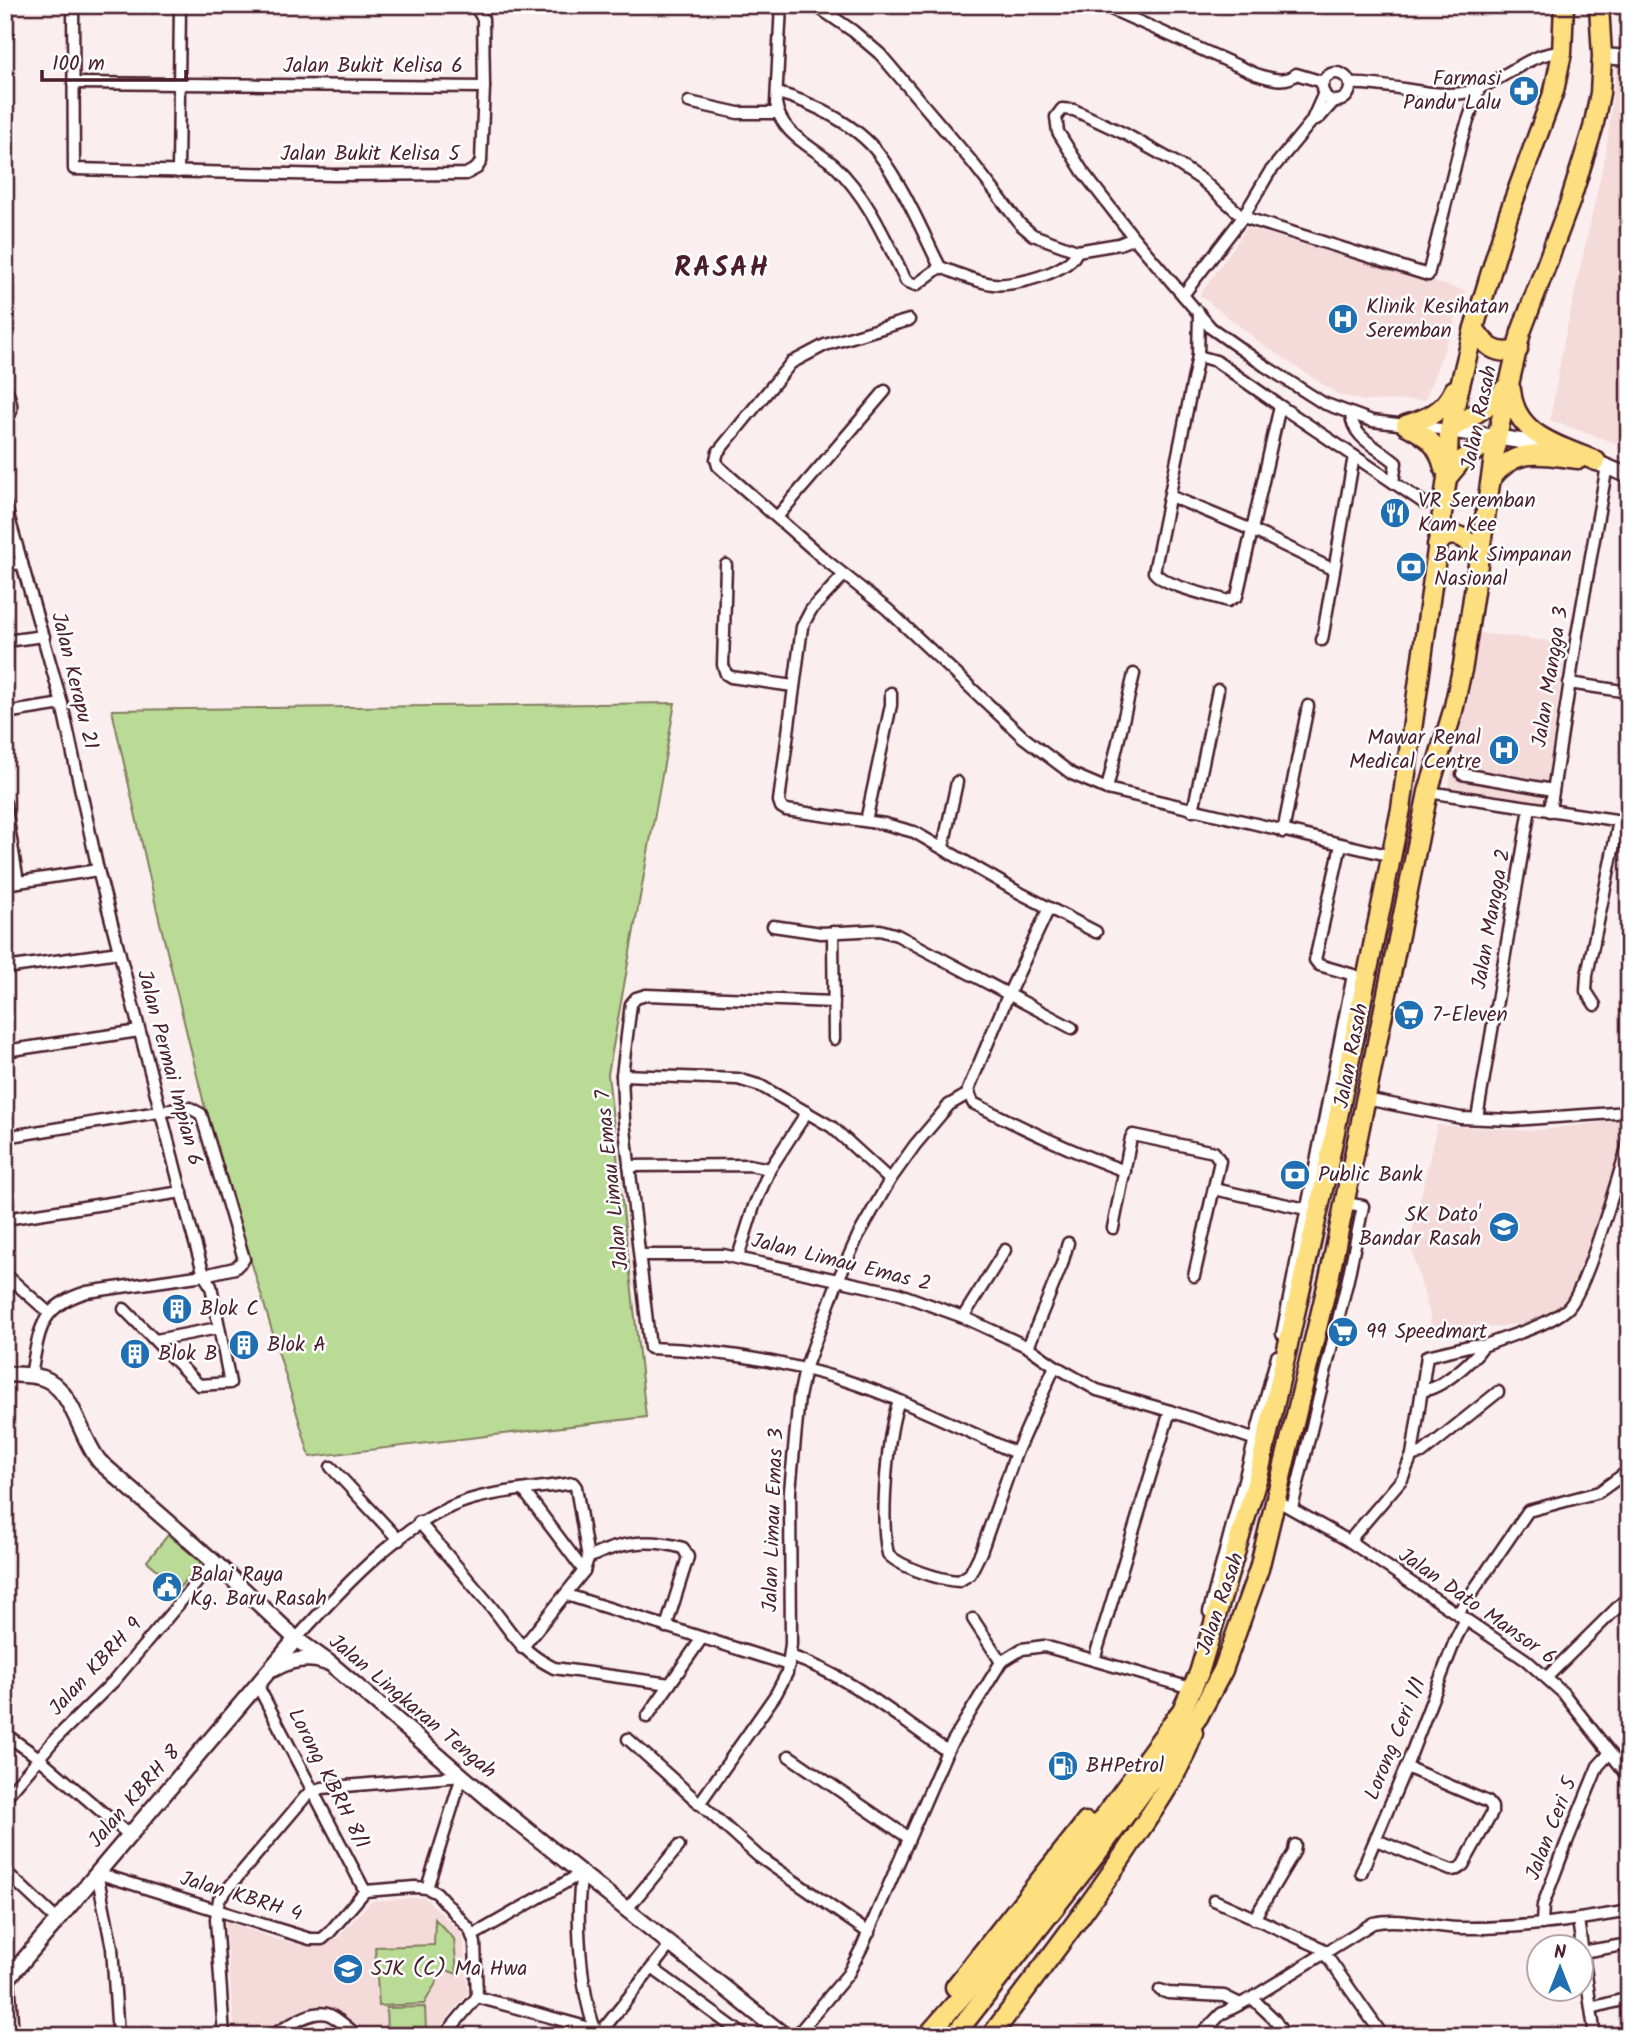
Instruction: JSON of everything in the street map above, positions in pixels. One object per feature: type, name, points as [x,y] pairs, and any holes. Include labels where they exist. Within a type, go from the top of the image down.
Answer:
[{"type":"highway","name":"Jalan Rasah","points":[[954,2036],[976,2009],[1004,1960],[1182,1710],[1199,1673],[1259,1473],[1299,1302],[1360,976],[1392,856],[1401,809],[1447,478],[1449,430],[1461,374],[1508,216],[1554,91],[1562,53],[1564,5]]},
{"type":"highway","name":"Jalan Rasah","points":[[925,2034],[1004,1960],[1098,1852],[1198,1717],[1223,1670],[1284,1504],[1428,792],[1442,752],[1458,688],[1475,595],[1478,555],[1497,437],[1521,332],[1584,162],[1600,93],[1602,56],[1599,5]]},
{"type":"highway","points":[[1474,328],[1486,346],[1493,351],[1509,353],[1518,350]]},
{"type":"highway","points":[[1406,425],[1428,417],[1448,403],[1461,374]]},
{"type":"highway","points":[[1449,430],[1491,404],[1510,383]]},
{"type":"highway","points":[[1510,383],[1512,403],[1525,426],[1539,436],[1602,464]]},
{"type":"highway","points":[[1406,425],[1434,442],[1447,478]]},
{"type":"highway","points":[[1447,478],[1462,460],[1497,437]]},
{"type":"highway","points":[[1489,482],[1509,460],[1530,453],[1602,464]]},
{"type":"highway","points":[[1437,545],[1444,537],[1456,535],[1467,540],[1478,555]]},
{"type":"highway","points":[[925,2034],[1170,1717],[1199,1673]]},
{"type":"highway","points":[[991,2036],[1101,1891],[1162,1797],[1186,1754],[1198,1717]]},
{"type":"highway","points":[[959,2036],[976,2009]]},
{"type":"street","points":[[73,5],[73,83]]},
{"type":"street","points":[[178,172],[180,5]]},
{"type":"street","name":"Jalan Bukit Kelisa 5","points":[[73,83],[74,169],[334,175],[466,174],[477,168],[481,161],[484,86],[483,19],[471,5]]},
{"type":"street","points":[[781,5],[778,113],[794,135],[833,165],[859,194],[876,220],[906,281],[916,285],[940,267]]},
{"type":"street","points":[[816,5],[880,54],[1026,230],[1044,241],[1077,251],[1119,244],[1133,238]]},
{"type":"street","points":[[1102,5],[1256,74],[1280,79],[1292,78],[1296,74],[1323,88],[1334,101]]},
{"type":"street","points":[[1350,83],[1460,93],[1479,89],[1541,56],[1553,52],[1562,53]]},
{"type":"street","points":[[1602,56],[1629,58]]},
{"type":"street","points":[[1183,295],[1243,217],[1269,173],[1311,122],[1327,76],[1336,73],[1345,76],[1350,83],[1347,97],[1334,101],[1320,117],[1311,122]]},
{"type":"street","name":"Jalan Bukit Kelisa 6","points":[[73,83],[484,86]]},
{"type":"street","points":[[1479,89],[1462,138],[1428,275],[1243,217],[1202,180],[1173,160],[1074,110],[1062,109],[1056,117],[1058,132],[1083,172],[1133,238],[1212,328],[1323,403],[1373,421],[1527,442],[1602,464],[1629,476]]},
{"type":"street","points":[[778,93],[829,114],[859,135],[877,152],[899,186],[940,267],[983,282],[1004,285],[1022,282],[1058,269],[1074,259],[1077,251]]},
{"type":"street","points":[[689,102],[738,113],[778,113]]},
{"type":"street","points":[[1199,313],[1198,356],[1153,568],[1159,578],[1227,601],[1237,596],[1280,406]]},
{"type":"street","points":[[909,320],[851,336],[800,356],[781,373],[718,452],[718,466],[887,609],[1023,737],[1072,774],[1107,789],[1392,856]]},
{"type":"street","points":[[1198,356],[1210,358],[1423,503]]},
{"type":"street","points":[[5,385],[12,409],[11,416],[5,420]]},
{"type":"street","points":[[777,517],[885,391]]},
{"type":"street","points":[[1351,414],[1362,438],[1396,463],[1393,482]]},
{"type":"street","points":[[1322,640],[1354,456]]},
{"type":"street","name":"Jalan Mangga 3","points":[[1550,811],[1602,464]]},
{"type":"street","points":[[1170,496],[1252,530],[1334,570]]},
{"type":"street","name":"Jalan Kerapu 21","points":[[5,504],[62,704],[97,870]]},
{"type":"street","points":[[5,565],[22,563]]},
{"type":"street","points":[[726,565],[723,665],[726,674],[793,686]]},
{"type":"street","points":[[844,575],[807,616],[799,640],[779,802],[781,807],[914,832],[943,846],[1018,892],[1096,932]]},
{"type":"street","points":[[5,641],[44,636]]},
{"type":"street","points":[[1107,789],[1134,674]]},
{"type":"street","points":[[1569,684],[1629,692]]},
{"type":"street","points":[[1193,811],[1217,690]]},
{"type":"street","points":[[866,821],[891,705],[891,694]]},
{"type":"street","points":[[5,713],[62,704]]},
{"type":"street","points":[[1283,832],[1308,706]]},
{"type":"street","points":[[1462,774],[1553,790]]},
{"type":"street","points":[[943,846],[957,782]]},
{"type":"street","points":[[1428,792],[1624,821],[1587,975],[1586,991],[1595,1005]]},
{"type":"street","points":[[5,803],[18,881]]},
{"type":"street","name":"Jalan Mangga 2","points":[[1477,1118],[1530,808]]},
{"type":"street","points":[[1170,1717],[1192,1668],[1256,1440],[1360,976],[1319,965],[1315,957],[1341,845]]},
{"type":"street","points":[[5,884],[97,870]]},
{"type":"street","name":"Jalan Permai Impian 6","points":[[97,870],[181,1192],[204,1275],[211,1286],[230,1383],[199,1385],[156,1340]]},
{"type":"street","points":[[1049,908],[1009,993],[968,1094],[972,1103],[1027,1130],[1125,1171]]},
{"type":"street","points":[[773,926],[821,933],[880,930],[897,935],[1072,1028]]},
{"type":"street","points":[[833,932],[834,1039]]},
{"type":"street","points":[[5,968],[119,952]]},
{"type":"street","name":"Jalan Limau Emas 7","points":[[805,1369],[711,1351],[650,1348],[628,1166],[622,1075],[631,1004],[636,998],[646,995],[834,1002]]},
{"type":"street","points":[[5,1051],[139,1031]]},
{"type":"street","points":[[622,1075],[738,1079],[761,1086],[832,1127],[890,1180]]},
{"type":"street","name":"Jalan Limau Emas 3","points":[[699,1804],[776,1694],[789,1661],[790,1491],[799,1397],[805,1369],[838,1280],[858,1236],[890,1180],[949,1105],[968,1094]]},
{"type":"street","points":[[1366,1098],[1448,1116],[1477,1118],[1531,1119],[1629,1112]]},
{"type":"street","points":[[5,1137],[190,1108],[201,1114],[244,1251],[244,1259],[235,1268],[69,1297],[48,1313],[38,1333],[31,1376]]},
{"type":"street","points":[[738,1257],[754,1206],[770,1169],[807,1112]]},
{"type":"street","points":[[1113,1228],[1130,1138],[1133,1135],[1214,1152],[1220,1161],[1194,1276]]},
{"type":"street","points":[[1349,1541],[1402,1479],[1412,1455],[1427,1356],[1473,1345],[1483,1346],[1554,1317],[1572,1303],[1583,1281],[1629,1142]]},
{"type":"street","points":[[628,1166],[749,1165],[770,1169]]},
{"type":"street","points":[[1214,1189],[1306,1209]]},
{"type":"street","points":[[5,1219],[181,1192]]},
{"type":"street","points":[[1284,1504],[1348,1279],[1363,1206],[1345,1203]]},
{"type":"street","points":[[1028,1347],[1068,1243]]},
{"type":"street","points":[[963,1317],[1005,1250]]},
{"type":"street","name":"Jalan Limau Emas 2","points":[[640,1255],[708,1254],[738,1257],[897,1293],[963,1317],[1028,1347],[1097,1390],[1256,1440]]},
{"type":"street","points":[[5,1274],[48,1313]]},
{"type":"street","points":[[1330,1274],[1348,1279]]},
{"type":"street","points":[[124,1309],[156,1340],[218,1328]]},
{"type":"street","points":[[1422,1391],[1441,1383],[1476,1357],[1483,1346]]},
{"type":"street","points":[[899,1401],[890,1436],[885,1499],[888,1554],[896,1561],[925,1573],[954,1580],[967,1577],[981,1552],[1016,1453],[1055,1366]]},
{"type":"street","points":[[805,1369],[847,1381],[899,1401],[1016,1453]]},
{"type":"street","name":"Jalan Lingkaran Tengah","points":[[5,1374],[31,1376],[47,1380],[57,1387],[71,1407],[90,1451],[100,1462],[214,1562],[296,1639],[331,1664],[462,1776],[785,2036]]},
{"type":"street","points":[[1412,1455],[1422,1452],[1498,1392]]},
{"type":"street","points":[[1094,1660],[1170,1411]]},
{"type":"street","points":[[331,1467],[399,1540]]},
{"type":"street","name":"Lorong Ceri 1/1","points":[[1361,1873],[1406,1767],[1462,1616],[1528,1511],[1600,1492],[1624,1474]]},
{"type":"street","points":[[296,1639],[337,1594],[419,1522],[477,1497],[573,1483],[576,1487],[588,1558],[584,1571],[522,1648]]},
{"type":"street","points":[[524,1491],[584,1571]]},
{"type":"street","name":"Jalan Dato Mansor 6","points":[[1284,1504],[1349,1541],[1462,1616],[1547,1677],[1563,1693],[1629,1777]]},
{"type":"street","points":[[419,1522],[522,1648],[554,1668],[670,1684]]},
{"type":"street","points":[[588,1558],[604,1550],[639,1541],[666,1543],[683,1548],[688,1557],[666,1626]]},
{"type":"street","name":"Jalan KBRH 9","points":[[5,1798],[39,1758],[114,1681],[214,1562]]},
{"type":"street","points":[[567,1595],[702,1638],[789,1661],[818,1665],[947,1751]]},
{"type":"street","points":[[1547,1677],[1629,1596]]},
{"type":"street","points":[[972,1619],[1001,1662]]},
{"type":"street","points":[[647,1717],[702,1638]]},
{"type":"street","name":"Jalan KBRH 8","points":[[7,1979],[296,1639]]},
{"type":"street","points":[[796,2036],[848,1974],[869,1933],[947,1751],[1001,1662],[1022,1649],[1033,1646],[1055,1648],[1184,1686]]},
{"type":"street","points":[[272,1669],[301,1659],[316,1659],[331,1664]]},
{"type":"street","name":"Lorong KBRH 8/1","points":[[259,1684],[312,1793],[365,1891]]},
{"type":"street","points":[[5,1734],[39,1758],[129,1835]]},
{"type":"street","points":[[628,1738],[758,1856],[869,1933]]},
{"type":"street","name":"Jalan Ceri 5","points":[[1542,1924],[1543,1905],[1566,1844],[1598,1766],[1610,1753]]},
{"type":"street","points":[[789,1756],[909,1838]]},
{"type":"street","points":[[1376,1840],[1451,1870],[1458,1870],[1492,1813],[1488,1802],[1406,1767]]},
{"type":"street","points":[[224,2036],[216,1919],[219,1899],[306,1796],[322,1788],[462,1776],[427,1888]]},
{"type":"street","points":[[1254,1919],[1294,1852],[1295,1845]]},
{"type":"street","points":[[627,1909],[679,1846]]},
{"type":"street","points":[[5,1871],[57,1920]]},
{"type":"street","points":[[97,1873],[111,1948],[118,2036]]},
{"type":"street","name":"Jalan KBRH 4","points":[[97,1873],[310,1939],[322,1939],[365,1891]]},
{"type":"street","points":[[472,1936],[582,1873]]},
{"type":"street","points":[[582,1873],[578,1896],[584,1975],[589,2011],[598,2032]]},
{"type":"street","points":[[365,1891],[427,1888],[437,1893],[470,1930],[475,1943],[477,1997],[444,2036]]},
{"type":"street","points":[[1214,1900],[1313,1944],[1326,1953],[1383,2036]]},
{"type":"street","points":[[1200,2036],[1221,2014],[1326,1953],[1364,1927],[1381,1921],[1456,1928],[1542,1924],[1629,1911]]},
{"type":"street","points":[[1578,1920],[1580,1932]]},
{"type":"street","points":[[1596,1950],[1629,1944]]},
{"type":"street","points":[[598,2032],[670,1945]]},
{"type":"street","points":[[652,1968],[745,2036]]},
{"type":"street","points":[[7,1979],[13,2036]]},
{"type":"street","points":[[1160,1990],[1168,1993],[1224,1996],[1240,2004]]},
{"type":"street","points":[[477,1997],[598,2032]]},
{"type":"street","points":[[1252,1998],[1285,2036]]},
{"type":"street","points":[[1591,2008],[1629,1998]]},
{"type":"street","points":[[1590,2002],[1595,2036]]},
{"type":"street","points":[[271,2036],[311,2015],[321,2013],[330,2015],[358,2036]]},
{"type":"shaded area","points":[[1629,43],[1629,448],[1550,420],[1564,341],[1606,152],[1619,46]]},
{"type":"shaded area","name":"Klinik Kesihatan Seremban","points":[[1247,228],[1466,291],[1425,400],[1365,401],[1339,395],[1262,344],[1200,295]]},
{"type":"shaded area","name":"Mawar Renal Medical Centre","points":[[1479,633],[1566,643],[1544,803],[1449,787],[1463,713],[1469,700]]},
{"type":"shaded area","name":"SK Dato' Bandar Rasah","points":[[1629,1119],[1629,1132],[1570,1295],[1558,1308],[1525,1323],[1431,1335],[1430,1315],[1410,1244],[1437,1125],[1531,1131]]},
{"type":"shaded area","name":"SJK (C) Ma Hwa","points":[[424,1897],[463,1934],[468,1993],[433,2036],[373,2036],[329,2007],[314,2007],[254,2036],[235,2036],[225,1921],[275,1939],[306,1945],[325,1944],[338,1938],[371,1901]]},
{"type":"green space","points":[[675,703],[608,1074],[646,1417],[310,1457],[205,1108],[112,710]]},
{"type":"green space","points":[[168,1535],[201,1562],[179,1588],[147,1561]]},
{"type":"green space","points":[[435,1919],[454,1939],[457,1974],[444,1969],[424,2004],[379,2006],[375,1947],[434,1945]]},
{"type":"green space","points":[[425,2007],[426,2030],[387,2031],[386,2008]]},
{"type":"place","name":"Farmasi Pandu Lalu","points":[[1524,91]]},
{"type":"place","name":"Klinik Kesihatan Seremban","points":[[1343,319]]},
{"type":"place","name":"VR Seremban Kam Kee","points":[[1395,513]]},
{"type":"place","name":"Bank Simpanan Nasional","points":[[1411,567]]},
{"type":"place","name":"Mawar Renal Medical Centre","points":[[1504,750]]},
{"type":"place","name":"7-Eleven","points":[[1409,1015]]},
{"type":"place","name":"Public Bank","points":[[1295,1175]]},
{"type":"place","name":"SK Dato' Bandar Rasah","points":[[1504,1227]]},
{"type":"place","name":"Blok C","points":[[177,1309]]},
{"type":"place","name":"99 Speedmart","points":[[1343,1332]]},
{"type":"place","name":"Blok A","points":[[244,1345]]},
{"type":"place","name":"Blok B","points":[[135,1354]]},
{"type":"place","name":"Balai Raya Kg. Baru Rasah","points":[[167,1587]]},
{"type":"place","name":"BHPetrol","points":[[1063,1766]]},
{"type":"place","name":"SJK (C) Ma Hwa","points":[[348,1969]]},
{"type":"district","name":"RASAH","points":[[722,268]]}]
